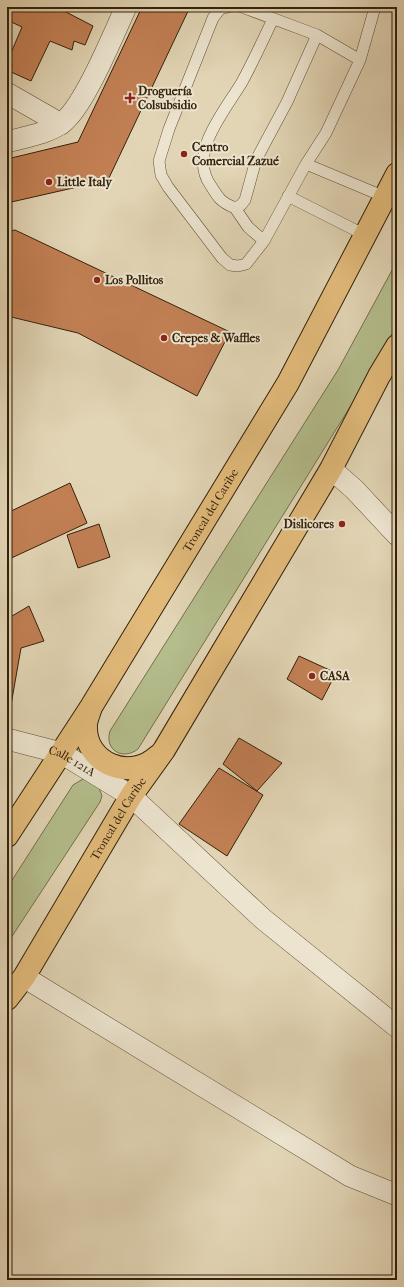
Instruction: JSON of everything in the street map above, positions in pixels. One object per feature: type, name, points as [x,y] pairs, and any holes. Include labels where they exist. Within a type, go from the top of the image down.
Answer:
[{"type":"highway","name":"Troncal del Caribe","points":[[7,836],[91,707],[288,383],[397,174]]},
{"type":"highway","name":"Troncal del Caribe","points":[[7,1000],[24,977],[131,796],[164,750],[331,469],[379,376],[397,346]]},
{"type":"highway","points":[[91,707],[86,724],[89,743],[99,758],[115,767],[133,769],[151,763],[164,750]]},
{"type":"street","points":[[7,142],[46,131],[61,124],[71,116],[81,101],[126,7]]},
{"type":"street","points":[[7,93],[61,124]]},
{"type":"street","points":[[331,469],[354,489],[397,535]]},
{"type":"street","name":"Calle 121A","points":[[7,739],[61,753],[131,796],[263,919],[397,1027]]},
{"type":"street","points":[[24,977],[350,1176],[397,1195]]},
{"type":"lane","points":[[228,7],[220,9],[213,18],[159,161],[161,175],[168,187],[218,252],[230,265],[238,266],[246,264],[264,241],[306,164],[326,133],[360,60],[375,7]]},
{"type":"lane","points":[[242,7],[317,35],[360,60]]},
{"type":"lane","points":[[264,241],[248,227],[235,208],[222,202],[207,181],[202,164],[204,148],[243,81],[274,19]]},
{"type":"lane","points":[[235,208],[241,205],[245,200],[256,160],[287,102],[317,35]]},
{"type":"lane","points":[[306,164],[385,197]]},
{"type":"lane","points":[[288,196],[365,235]]},
{"type":"green space","points":[[397,261],[397,325],[363,386],[138,749],[126,754],[116,752],[110,744],[110,731],[338,370]]},
{"type":"green space","points":[[83,779],[88,779],[98,785],[102,796],[100,802],[7,944],[7,888],[73,785]]},
{"type":"building","points":[[7,7],[68,7],[66,12],[93,26],[85,45],[74,41],[72,50],[50,41],[31,81],[11,72],[12,64],[8,60],[22,27],[7,20]]},
{"type":"building","points":[[142,7],[190,7],[108,180],[7,203],[7,159],[78,142]]},
{"type":"building","points":[[15,230],[230,332],[197,396],[78,333],[7,316],[7,232]]},
{"type":"building","points":[[70,483],[87,523],[7,560],[7,513]]},
{"type":"building","points":[[99,524],[110,557],[78,568],[67,535]]},
{"type":"building","points":[[29,606],[44,641],[21,648],[11,705],[7,703],[7,619]]},
{"type":"building","name":"CASA","points":[[299,656],[336,673],[322,700],[287,679]]},
{"type":"building","points":[[239,738],[282,763],[257,791],[223,764]]},
{"type":"building","points":[[219,768],[263,795],[227,856],[179,824]]},
{"type":"place","name":"Droguería Colsubsidio","points":[[130,98]]},
{"type":"place","name":"Centro Comercial Zazué","points":[[184,154]]},
{"type":"place","name":"Little Italy","points":[[49,182]]},
{"type":"place","name":"Los Pollitos","points":[[97,280]]},
{"type":"place","name":"Crepes & Waffles","points":[[164,338]]},
{"type":"place","name":"Dislicores","points":[[342,524]]},
{"type":"place","name":"CASA","points":[[312,676]]}]
